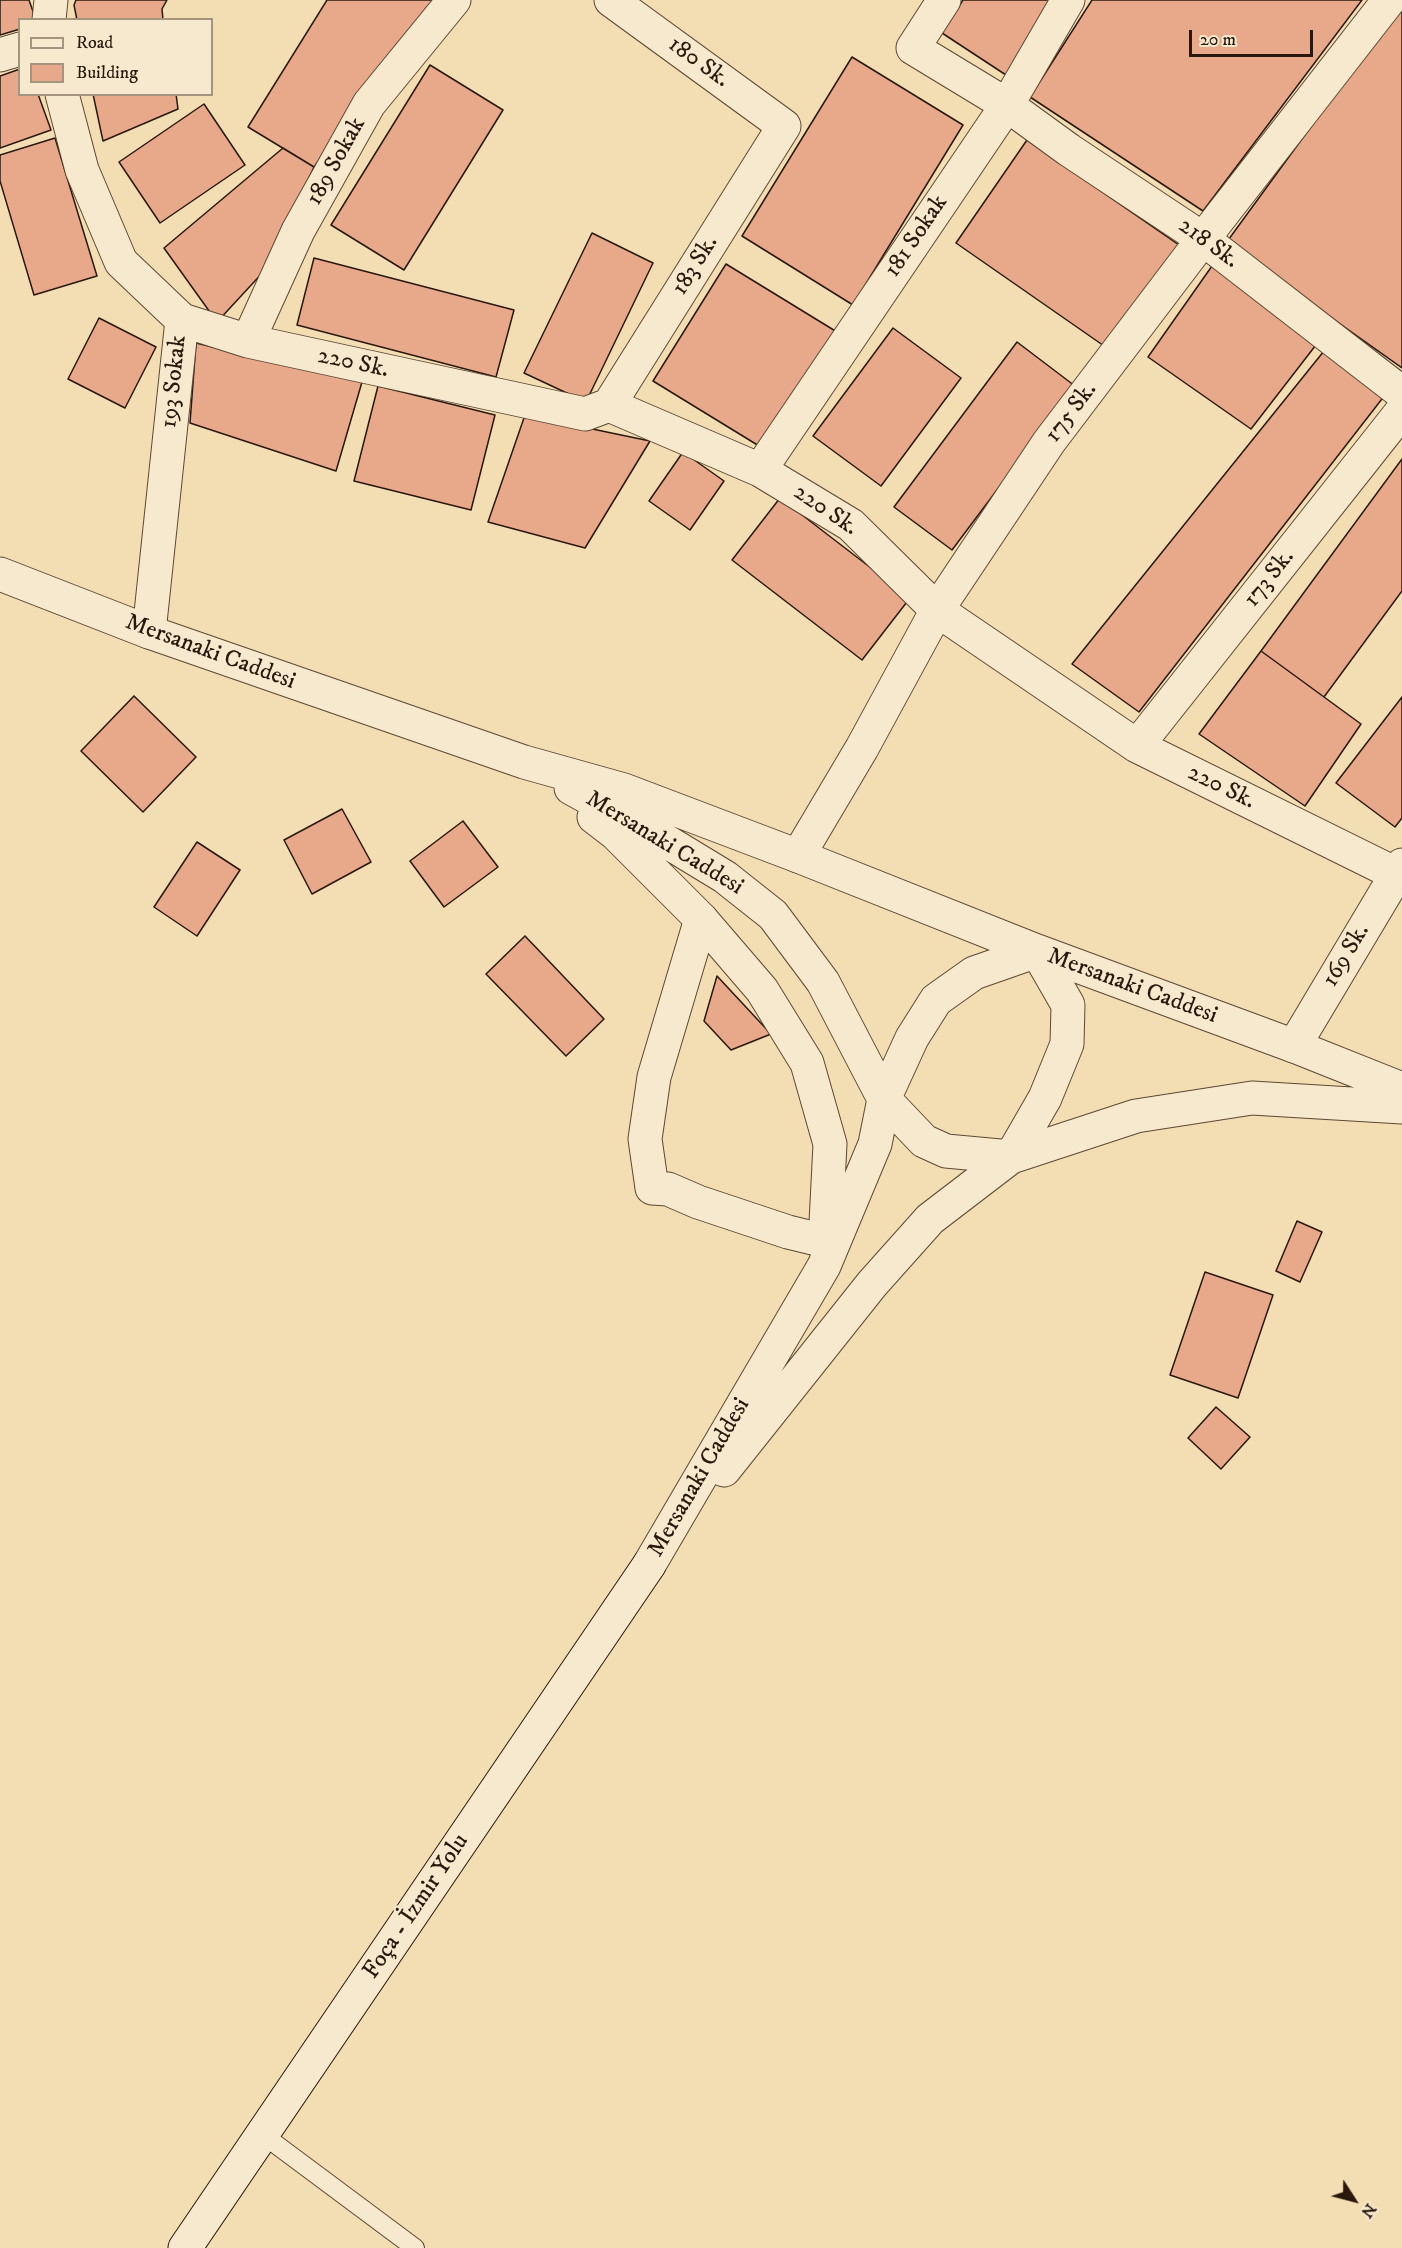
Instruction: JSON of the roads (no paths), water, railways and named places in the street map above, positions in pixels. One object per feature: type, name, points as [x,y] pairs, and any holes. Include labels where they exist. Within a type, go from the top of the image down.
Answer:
[{"type":"street","points":[[49,18],[51,0]]},
{"type":"street","name":"189 Sokak","points":[[248,341],[298,231],[369,104],[454,0]]},
{"type":"street","name":"180 Sk.","points":[[611,0],[784,126]]},
{"type":"street","name":"218 Sk.","points":[[944,0],[913,48],[1007,105],[1069,150],[1203,239],[1402,393]]},
{"type":"street","name":"181 Sokak","points":[[760,470],[1007,105],[1068,0]]},
{"type":"street","name":"175 Sk.","points":[[798,855],[862,748],[937,610],[1049,442],[1389,0]]},
{"type":"street","points":[[0,55],[18,50]]},
{"type":"street","name":"193 Sokak","points":[[63,96],[82,170],[121,262],[182,320],[149,632]]},
{"type":"street","name":"183 Sk.","points":[[609,405],[784,126]]},
{"type":"street","name":"220 Sk.","points":[[182,320],[248,341],[585,414],[609,405],[760,470],[851,525],[937,610],[1137,746],[1399,870]]},
{"type":"street","name":"173 Sk.","points":[[1137,746],[1402,411]]},
{"type":"street","name":"Mersanaki Caddesi","points":[[0,574],[149,632],[524,762],[624,790],[798,855],[1037,951],[1294,1046],[1402,1089]]},
{"type":"street","points":[[524,762],[616,834],[701,919],[762,990],[807,1063],[830,1144],[825,1254],[788,1232],[698,1202],[668,1189],[652,1188],[645,1139],[654,1077],[701,919]]},
{"type":"street","name":"Mersanaki Caddesi","points":[[524,762],[651,832],[725,877],[773,915],[823,982],[884,1099],[875,1144],[825,1254],[649,1565]]},
{"type":"street","name":"169 Sk.","points":[[1294,1046],[1399,870]]},
{"type":"street","points":[[1037,951],[1068,1005],[1067,1044],[1045,1098],[1011,1157],[946,1151],[924,1141],[884,1099],[912,1038],[936,1000],[974,973],[1037,951]]},
{"type":"street","name":"Mersanaki Caddesi","points":[[649,1565],[879,1276],[930,1219],[1011,1157],[1136,1116],[1252,1098],[1402,1107]]},
{"type":"street","name":"Foça - İzmir Yolu","points":[[185,2248],[649,1565]]},
{"type":"lane","points":[[262,2134],[415,2248]]}]
